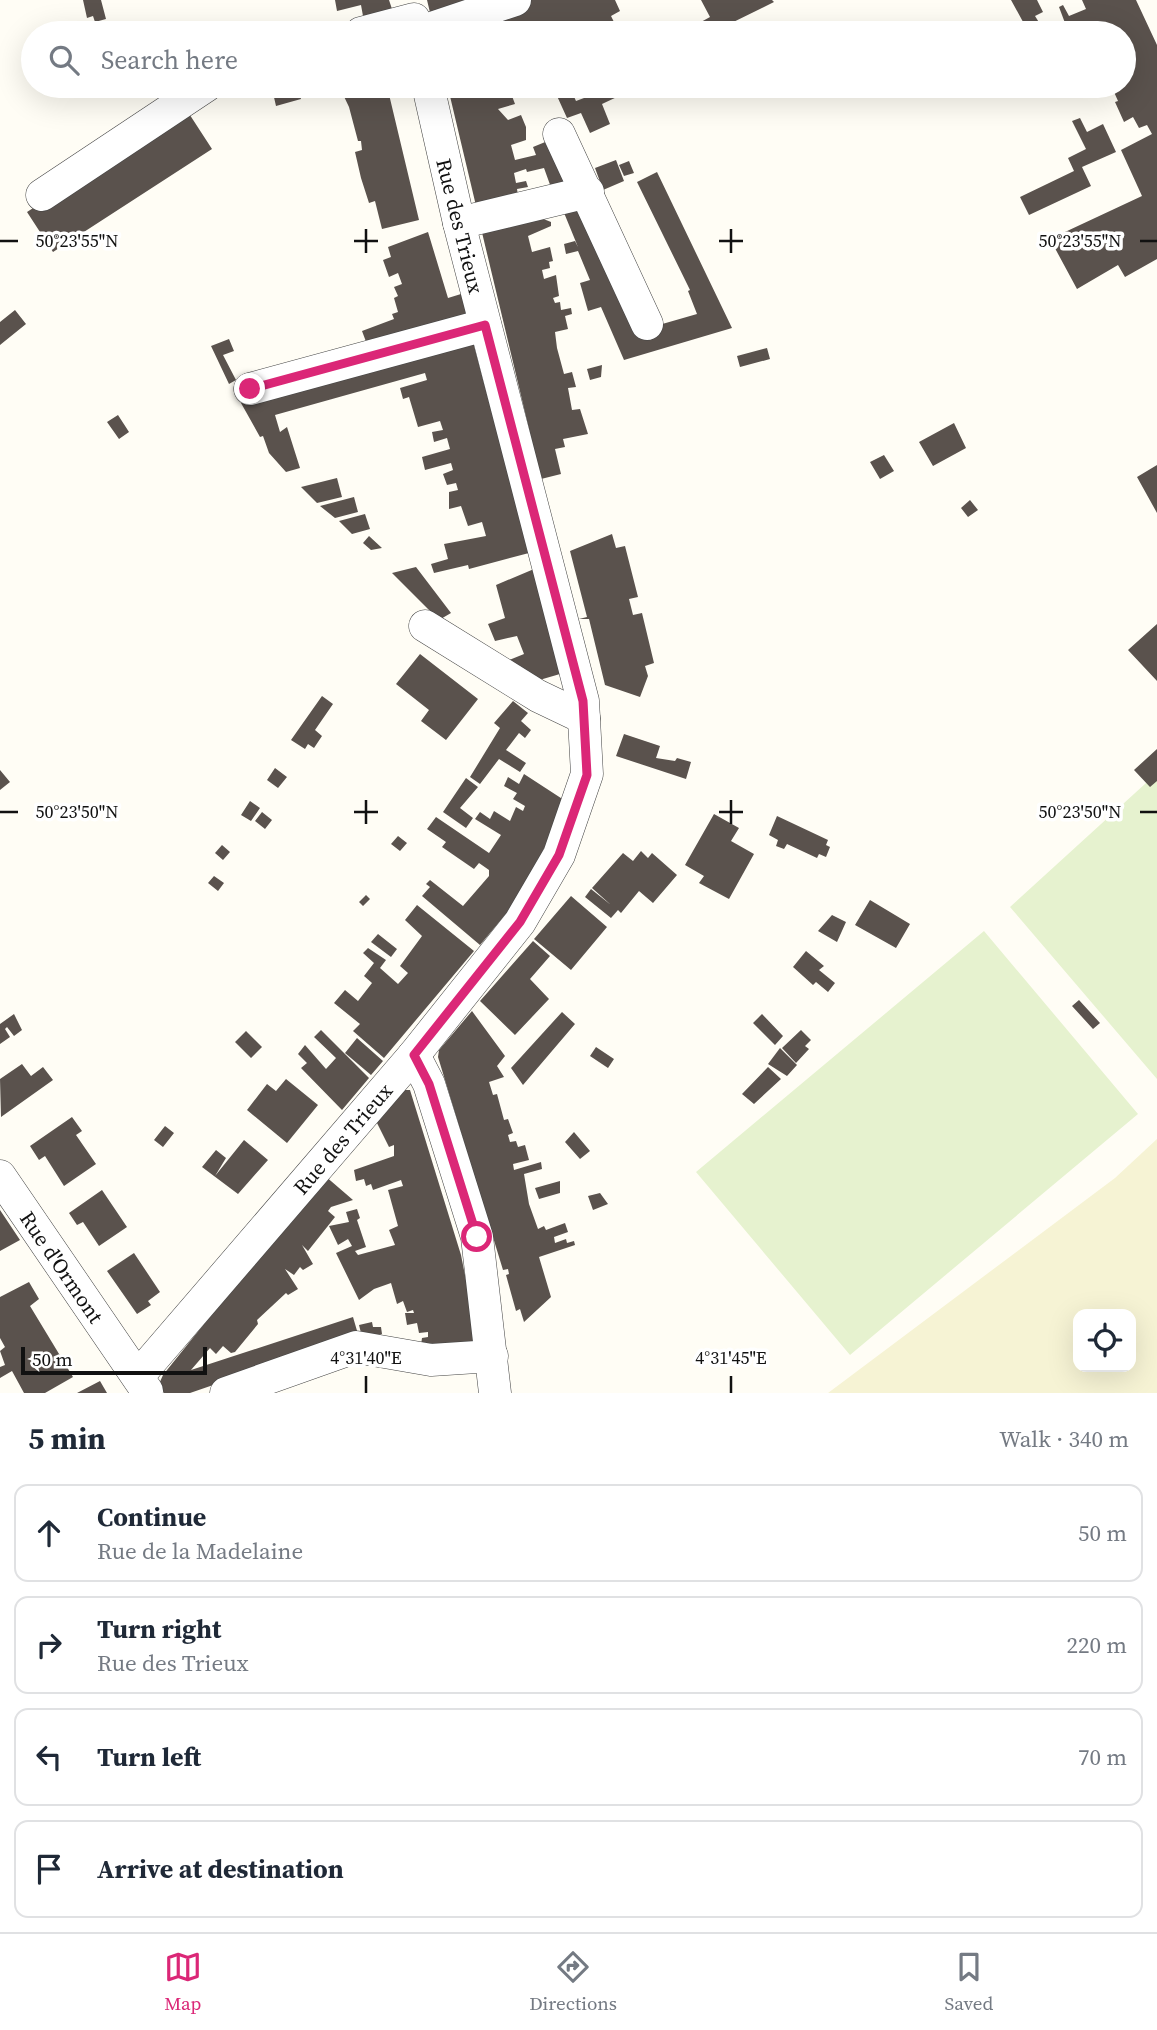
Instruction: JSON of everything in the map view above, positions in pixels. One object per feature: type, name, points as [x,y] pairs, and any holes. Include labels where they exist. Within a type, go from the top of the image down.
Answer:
[{"type":"street","points":[[415,21],[515,0]]},
{"type":"street","points":[[42,195],[188,98]]},
{"type":"street","name":"Rue des Trieux","points":[[143,1384],[520,922],[559,855],[587,775],[583,701],[459,223],[431,98]]},
{"type":"street","points":[[559,134],[647,324]]},
{"type":"street","points":[[459,223],[588,192]]},
{"type":"street","points":[[250,389],[485,325]]},
{"type":"street","points":[[425,626],[538,696],[584,718]]},
{"type":"street","points":[[414,1055],[429,1084],[477,1237],[495,1393]]},
{"type":"street","name":"Rue d'Ormont","points":[[0,1176],[79,1295],[143,1384]]},
{"type":"street","points":[[226,1393],[356,1347],[431,1360],[492,1356]]},
{"type":"shaded area","points":[[1157,1139],[1157,1393],[828,1393],[1115,1178]]},
{"type":"green space","points":[[1157,773],[1157,1079],[1010,907]]},
{"type":"green space","points":[[984,931],[1138,1114],[850,1355],[696,1172]]},
{"type":"building","points":[[83,0],[101,0],[106,19],[95,21],[93,16],[87,18]]},
{"type":"building","points":[[335,0],[389,0],[392,9],[363,16],[361,5],[337,11]]},
{"type":"building","points":[[427,0],[475,0],[440,21],[432,21]]},
{"type":"building","points":[[530,0],[615,0],[620,11],[611,16],[614,21],[483,21]]},
{"type":"building","points":[[701,0],[774,2],[735,21],[703,21],[710,17]]},
{"type":"building","points":[[1011,0],[1037,0],[1043,12],[1035,16],[1038,21],[1023,21]]},
{"type":"building","points":[[1082,0],[1136,0],[1157,45],[1157,259],[1125,277],[1118,265],[1077,289],[1050,239],[1142,196],[1121,150],[1152,134],[1147,125],[1139,128],[1133,117],[1124,122],[1115,102],[1118,101],[1117,98],[1136,98],[1136,21],[1064,21],[1059,7],[1063,5],[1069,16],[1086,9]]},
{"type":"building","points":[[274,98],[301,98],[301,99],[276,106]]},
{"type":"building","points":[[345,98],[390,98],[419,220],[382,229],[375,201],[369,203],[361,178],[355,152],[362,150],[361,141],[358,141]]},
{"type":"building","points":[[450,98],[513,98],[515,104],[498,109],[508,120],[521,115],[526,127],[526,140],[511,145],[515,160],[536,155],[533,147],[555,138],[574,185],[553,193],[544,168],[527,172],[526,169],[514,173],[516,183],[526,181],[528,187],[517,189],[519,201],[477,210]]},
{"type":"building","points":[[558,98],[575,98],[576,101],[584,98],[615,98],[602,104],[610,124],[590,133],[581,113],[567,118]]},
{"type":"building","points":[[186,109],[212,149],[53,252],[27,212]]},
{"type":"building","points":[[1080,118],[1087,132],[1103,124],[1116,152],[1082,167],[1091,186],[1029,215],[1020,197],[1074,171],[1068,158],[1086,149],[1072,121]]},
{"type":"building","points":[[616,160],[624,181],[603,190],[595,168]]},
{"type":"building","points":[[629,161],[634,173],[624,176],[619,165]]},
{"type":"building","points":[[657,172],[732,328],[624,360],[601,307],[588,311],[580,283],[590,280],[578,251],[566,254],[564,244],[575,241],[578,247],[560,203],[583,196],[638,331],[697,314],[688,291],[690,290],[637,182]]},
{"type":"building","points":[[541,218],[551,222],[551,226],[528,236],[532,252],[550,247],[553,261],[549,262],[550,268],[542,270],[544,279],[556,275],[559,296],[553,298],[555,303],[560,302],[561,310],[571,308],[572,314],[565,316],[568,329],[555,332],[557,348],[564,374],[572,372],[576,387],[568,388],[572,410],[580,409],[588,434],[563,439],[565,447],[555,449],[561,474],[541,479],[479,220]]},
{"type":"building","points":[[428,232],[448,298],[461,294],[467,316],[368,347],[362,331],[394,319],[392,314],[398,312],[394,298],[398,296],[394,287],[402,284],[398,273],[389,277],[383,260],[391,257],[388,247]]},
{"type":"building","points":[[15,310],[26,324],[0,345],[0,322]]},
{"type":"building","points":[[472,338],[529,553],[469,569],[468,565],[434,573],[431,564],[448,559],[444,544],[486,536],[482,522],[468,526],[461,506],[449,509],[449,492],[458,490],[456,483],[447,485],[443,474],[453,470],[451,463],[425,470],[422,457],[450,449],[447,438],[434,442],[432,432],[443,430],[440,421],[418,427],[409,397],[403,399],[400,388],[427,380],[425,373],[275,415],[280,432],[287,427],[300,468],[286,472],[269,453],[263,436],[260,437],[241,403]]},
{"type":"building","points":[[229,339],[234,351],[223,355],[236,380],[229,384],[211,346]]},
{"type":"building","points":[[767,348],[770,359],[740,367],[737,356]]},
{"type":"building","points":[[602,365],[601,377],[590,380],[587,369]]},
{"type":"building","points":[[118,415],[129,432],[119,439],[107,422]]},
{"type":"building","points":[[954,423],[966,448],[933,466],[919,442]]},
{"type":"building","points":[[884,455],[894,471],[880,479],[870,462]]},
{"type":"building","points":[[1157,465],[1157,513],[1137,477]]},
{"type":"building","points":[[337,478],[342,497],[317,503],[301,487]]},
{"type":"building","points":[[354,497],[358,512],[335,518],[320,506]]},
{"type":"building","points":[[970,500],[978,510],[968,517],[961,508]]},
{"type":"building","points":[[365,514],[370,529],[352,534],[339,521]]},
{"type":"building","points":[[612,534],[616,548],[625,546],[638,597],[629,599],[633,615],[642,613],[654,663],[645,666],[648,676],[640,697],[605,685],[589,619],[579,619],[587,617],[570,551]]},
{"type":"building","points":[[369,536],[382,548],[371,550],[363,543]]},
{"type":"building","points":[[416,567],[451,613],[439,620],[392,573]]},
{"type":"building","points":[[534,569],[560,674],[536,681],[534,675],[518,679],[502,663],[524,654],[517,636],[495,641],[488,624],[505,618],[496,585]]},
{"type":"building","points":[[1157,624],[1157,681],[1128,650]]},
{"type":"building","points":[[420,654],[478,699],[446,740],[421,721],[429,710],[396,684]]},
{"type":"building","points":[[322,696],[333,704],[315,730],[322,736],[314,748],[308,744],[305,749],[291,740]]},
{"type":"building","points":[[513,701],[528,713],[521,721],[531,730],[525,738],[519,733],[506,750],[526,763],[520,772],[499,759],[480,784],[470,777],[500,728],[494,723]]},
{"type":"building","points":[[624,734],[660,746],[656,758],[675,761],[677,758],[691,762],[686,779],[616,756]]},
{"type":"building","points":[[1157,749],[1157,781],[1150,787],[1134,770]]},
{"type":"building","points":[[275,768],[287,777],[278,788],[267,780]]},
{"type":"building","points":[[0,770],[10,782],[0,790]]},
{"type":"building","points":[[524,774],[567,802],[520,897],[480,945],[422,896],[430,887],[426,884],[430,880],[463,906],[489,876],[489,870],[479,863],[474,869],[442,847],[446,842],[427,829],[436,817],[489,853],[501,835],[475,819],[480,812],[490,819],[494,811],[510,821],[516,807],[523,811],[525,806],[513,799],[517,793],[504,786],[508,777],[519,784]]},
{"type":"building","points":[[466,778],[478,787],[460,808],[473,818],[466,828],[443,812]]},
{"type":"building","points":[[250,801],[260,808],[251,821],[241,815]]},
{"type":"building","points":[[262,812],[272,820],[265,829],[255,821]]},
{"type":"building","points":[[714,814],[739,828],[731,841],[754,854],[729,899],[699,883],[704,876],[685,865]]},
{"type":"building","points":[[777,816],[828,840],[826,845],[830,847],[826,857],[819,854],[817,858],[787,844],[784,849],[776,846],[778,840],[769,835]]},
{"type":"building","points":[[398,836],[407,843],[400,851],[391,844]]},
{"type":"building","points":[[222,845],[230,852],[223,860],[215,853]]},
{"type":"building","points":[[641,851],[648,858],[652,853],[677,875],[653,903],[639,891],[621,913],[618,910],[611,918],[585,897],[591,889],[611,905],[592,888],[623,853],[633,861]]},
{"type":"building","points":[[214,876],[224,883],[218,891],[208,883]]},
{"type":"building","points":[[366,895],[370,899],[363,906],[359,902]]},
{"type":"building","points":[[571,896],[607,927],[571,970],[534,939]]},
{"type":"building","points":[[870,900],[910,924],[896,948],[855,925]]},
{"type":"building","points":[[417,905],[474,951],[384,1058],[353,1031],[360,1024],[334,1003],[345,990],[358,1001],[372,983],[364,976],[374,963],[363,953],[368,948],[386,960],[380,968],[398,984],[408,973],[400,966],[422,936],[405,920]]},
{"type":"building","points":[[832,915],[846,922],[837,942],[818,931]]},
{"type":"building","points":[[378,934],[397,949],[391,957],[371,942]]},
{"type":"building","points":[[533,941],[550,956],[530,979],[549,999],[515,1035],[480,1001]]},
{"type":"building","points":[[806,951],[824,966],[819,970],[835,983],[828,992],[816,982],[813,985],[793,967]]},
{"type":"building","points":[[1079,1000],[1100,1023],[1093,1029],[1072,1006]]},
{"type":"building","points":[[472,1011],[505,1056],[497,1066],[504,1077],[489,1082],[493,1095],[497,1094],[504,1120],[508,1119],[513,1133],[508,1135],[510,1142],[516,1141],[518,1147],[525,1145],[529,1160],[513,1164],[514,1170],[541,1162],[542,1169],[524,1174],[529,1204],[538,1229],[544,1226],[546,1230],[565,1223],[568,1232],[554,1237],[555,1243],[566,1239],[567,1243],[574,1241],[575,1245],[539,1257],[551,1297],[524,1322],[520,1309],[516,1311],[506,1275],[509,1274],[508,1269],[503,1270],[438,1057],[439,1050]]},
{"type":"building","points":[[562,1012],[575,1024],[523,1085],[511,1068]]},
{"type":"building","points":[[14,1014],[22,1030],[14,1036],[7,1027],[5,1029],[10,1037],[0,1044],[0,1024]]},
{"type":"building","points":[[762,1014],[783,1036],[775,1045],[753,1023]]},
{"type":"building","points":[[321,1030],[369,1078],[342,1110],[301,1068],[307,1063],[298,1054],[305,1045],[326,1069],[336,1058],[314,1037]]},
{"type":"building","points":[[801,1030],[811,1040],[805,1046],[809,1049],[796,1063],[782,1048]]},
{"type":"building","points":[[246,1031],[262,1047],[251,1058],[235,1042]]},
{"type":"building","points":[[357,1038],[383,1061],[371,1075],[345,1053]]},
{"type":"building","points":[[596,1047],[614,1059],[608,1068],[590,1056]]},
{"type":"building","points":[[780,1048],[797,1065],[787,1076],[768,1064]]},
{"type":"building","points":[[22,1064],[31,1076],[43,1067],[53,1080],[1,1117],[0,1079]]},
{"type":"building","points":[[768,1067],[781,1079],[754,1104],[742,1094]]},
{"type":"building","points":[[286,1079],[318,1105],[287,1143],[247,1110],[267,1084],[276,1091]]},
{"type":"building","points":[[402,1090],[410,1090],[461,1255],[480,1350],[420,1352],[422,1338],[428,1337],[428,1332],[419,1333],[417,1323],[407,1325],[405,1313],[414,1313],[413,1310],[407,1312],[403,1301],[397,1304],[391,1283],[374,1289],[359,1300],[336,1253],[352,1246],[348,1239],[338,1245],[329,1226],[349,1222],[346,1212],[357,1209],[360,1218],[357,1220],[366,1247],[355,1251],[358,1255],[395,1245],[389,1230],[398,1226],[388,1190],[403,1186],[401,1180],[373,1190],[371,1184],[366,1186],[364,1179],[356,1181],[354,1170],[394,1156],[394,1145],[389,1147],[375,1119]]},
{"type":"building","points":[[72,1117],[82,1131],[76,1135],[96,1164],[64,1186],[45,1156],[39,1160],[30,1146]]},
{"type":"building","points":[[165,1126],[174,1133],[163,1147],[154,1140]]},
{"type":"building","points":[[574,1132],[590,1151],[580,1159],[565,1142]]},
{"type":"building","points":[[244,1140],[268,1160],[238,1194],[202,1167],[216,1150],[226,1158],[215,1176]]},
{"type":"building","points":[[324,1175],[353,1200],[331,1207],[328,1211],[335,1217],[308,1251],[302,1245],[313,1264],[303,1270],[300,1267],[294,1275],[285,1269],[298,1289],[288,1295],[286,1293],[257,1320],[258,1324],[235,1352],[231,1353],[223,1346],[216,1354],[210,1348],[191,1370],[353,1317],[360,1341],[280,1362],[190,1393],[164,1393],[159,1384],[163,1375]]},
{"type":"building","points":[[560,1181],[560,1193],[539,1199],[535,1188]]},
{"type":"building","points":[[102,1190],[127,1227],[99,1246],[83,1222],[77,1225],[69,1213]]},
{"type":"building","points":[[600,1193],[608,1204],[593,1210],[588,1196]]},
{"type":"building","points":[[0,1210],[20,1240],[0,1251]]},
{"type":"building","points":[[134,1253],[160,1292],[148,1301],[151,1305],[137,1314],[107,1271]]},
{"type":"building","points":[[29,1282],[39,1299],[30,1306],[73,1377],[45,1393],[24,1393],[12,1371],[0,1378],[0,1367],[5,1365],[0,1351],[5,1347],[0,1338],[0,1297]]},
{"type":"building","points":[[372,1322],[373,1327],[381,1327],[382,1334],[363,1341],[359,1325]]},
{"type":"building","points":[[100,1381],[107,1393],[77,1393]]},
{"type":"route","points":[[250,389],[485,325],[515,436],[583,701],[587,775],[559,855],[520,922],[414,1055],[429,1084],[477,1237]]}]
